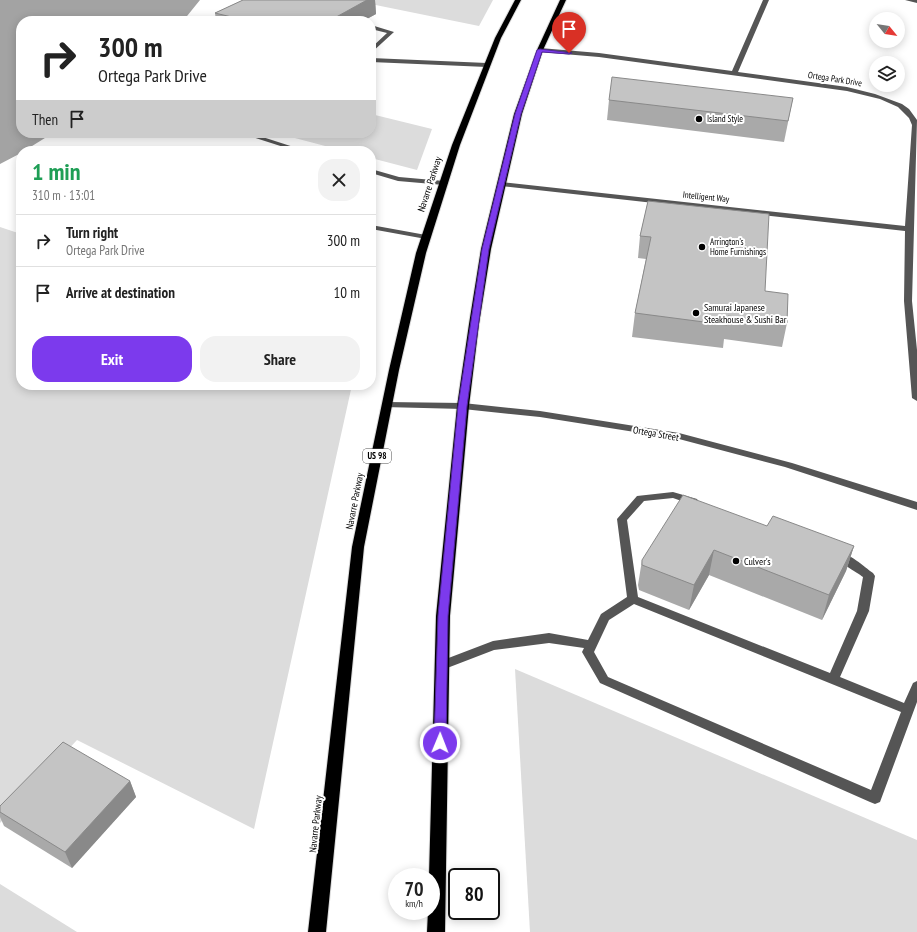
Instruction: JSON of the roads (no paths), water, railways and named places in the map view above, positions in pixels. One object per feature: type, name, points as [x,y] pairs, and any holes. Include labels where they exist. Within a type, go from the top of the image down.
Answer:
[{"type":"highway","name":"Navarre Parkway","points":[[317,932],[358,547],[404,323],[426,237],[456,145],[498,38],[518,0]]},
{"type":"highway","points":[[436,932],[443,616],[463,406],[486,249],[518,114],[540,50],[563,0]]},
{"type":"street","points":[[734,74],[766,0]]},
{"type":"street","points":[[908,0],[917,1]]},
{"type":"street","points":[[376,28],[391,32],[376,46]]},
{"type":"street","name":"Ortega Park Drive","points":[[540,50],[599,55],[847,89],[887,100],[905,109],[913,118],[916,128],[909,229],[908,301],[917,398]]},
{"type":"street","points":[[376,60],[487,65]]},
{"type":"street","points":[[260,138],[286,146]]},
{"type":"street","points":[[376,172],[398,179],[444,183]]},
{"type":"street","name":"Intelligent Way","points":[[501,184],[909,229]]},
{"type":"street","points":[[376,228],[426,237]]},
{"type":"street","name":"Ortega Street","points":[[387,405],[463,406],[540,414],[679,436],[788,465],[917,506]]},
{"type":"street","points":[[633,599],[622,519],[641,498],[673,495],[705,504]]},
{"type":"street","points":[[826,552],[848,561],[869,576],[863,611],[833,680]]},
{"type":"street","points":[[633,599],[605,617],[588,652],[604,680],[875,798],[917,686]]},
{"type":"street","points":[[633,599],[908,710]]},
{"type":"street","points":[[442,665],[493,646],[549,638],[592,645]]},
{"type":"place","name":"Island Style","points":[[699,119]]},
{"type":"place","name":"Arrington's Home Furnishings","points":[[702,247]]},
{"type":"place","name":"Samurai Japanese Steakhouse & Sushi Bar","points":[[696,313]]},
{"type":"place","name":"Culver's","points":[[736,561]]}]
